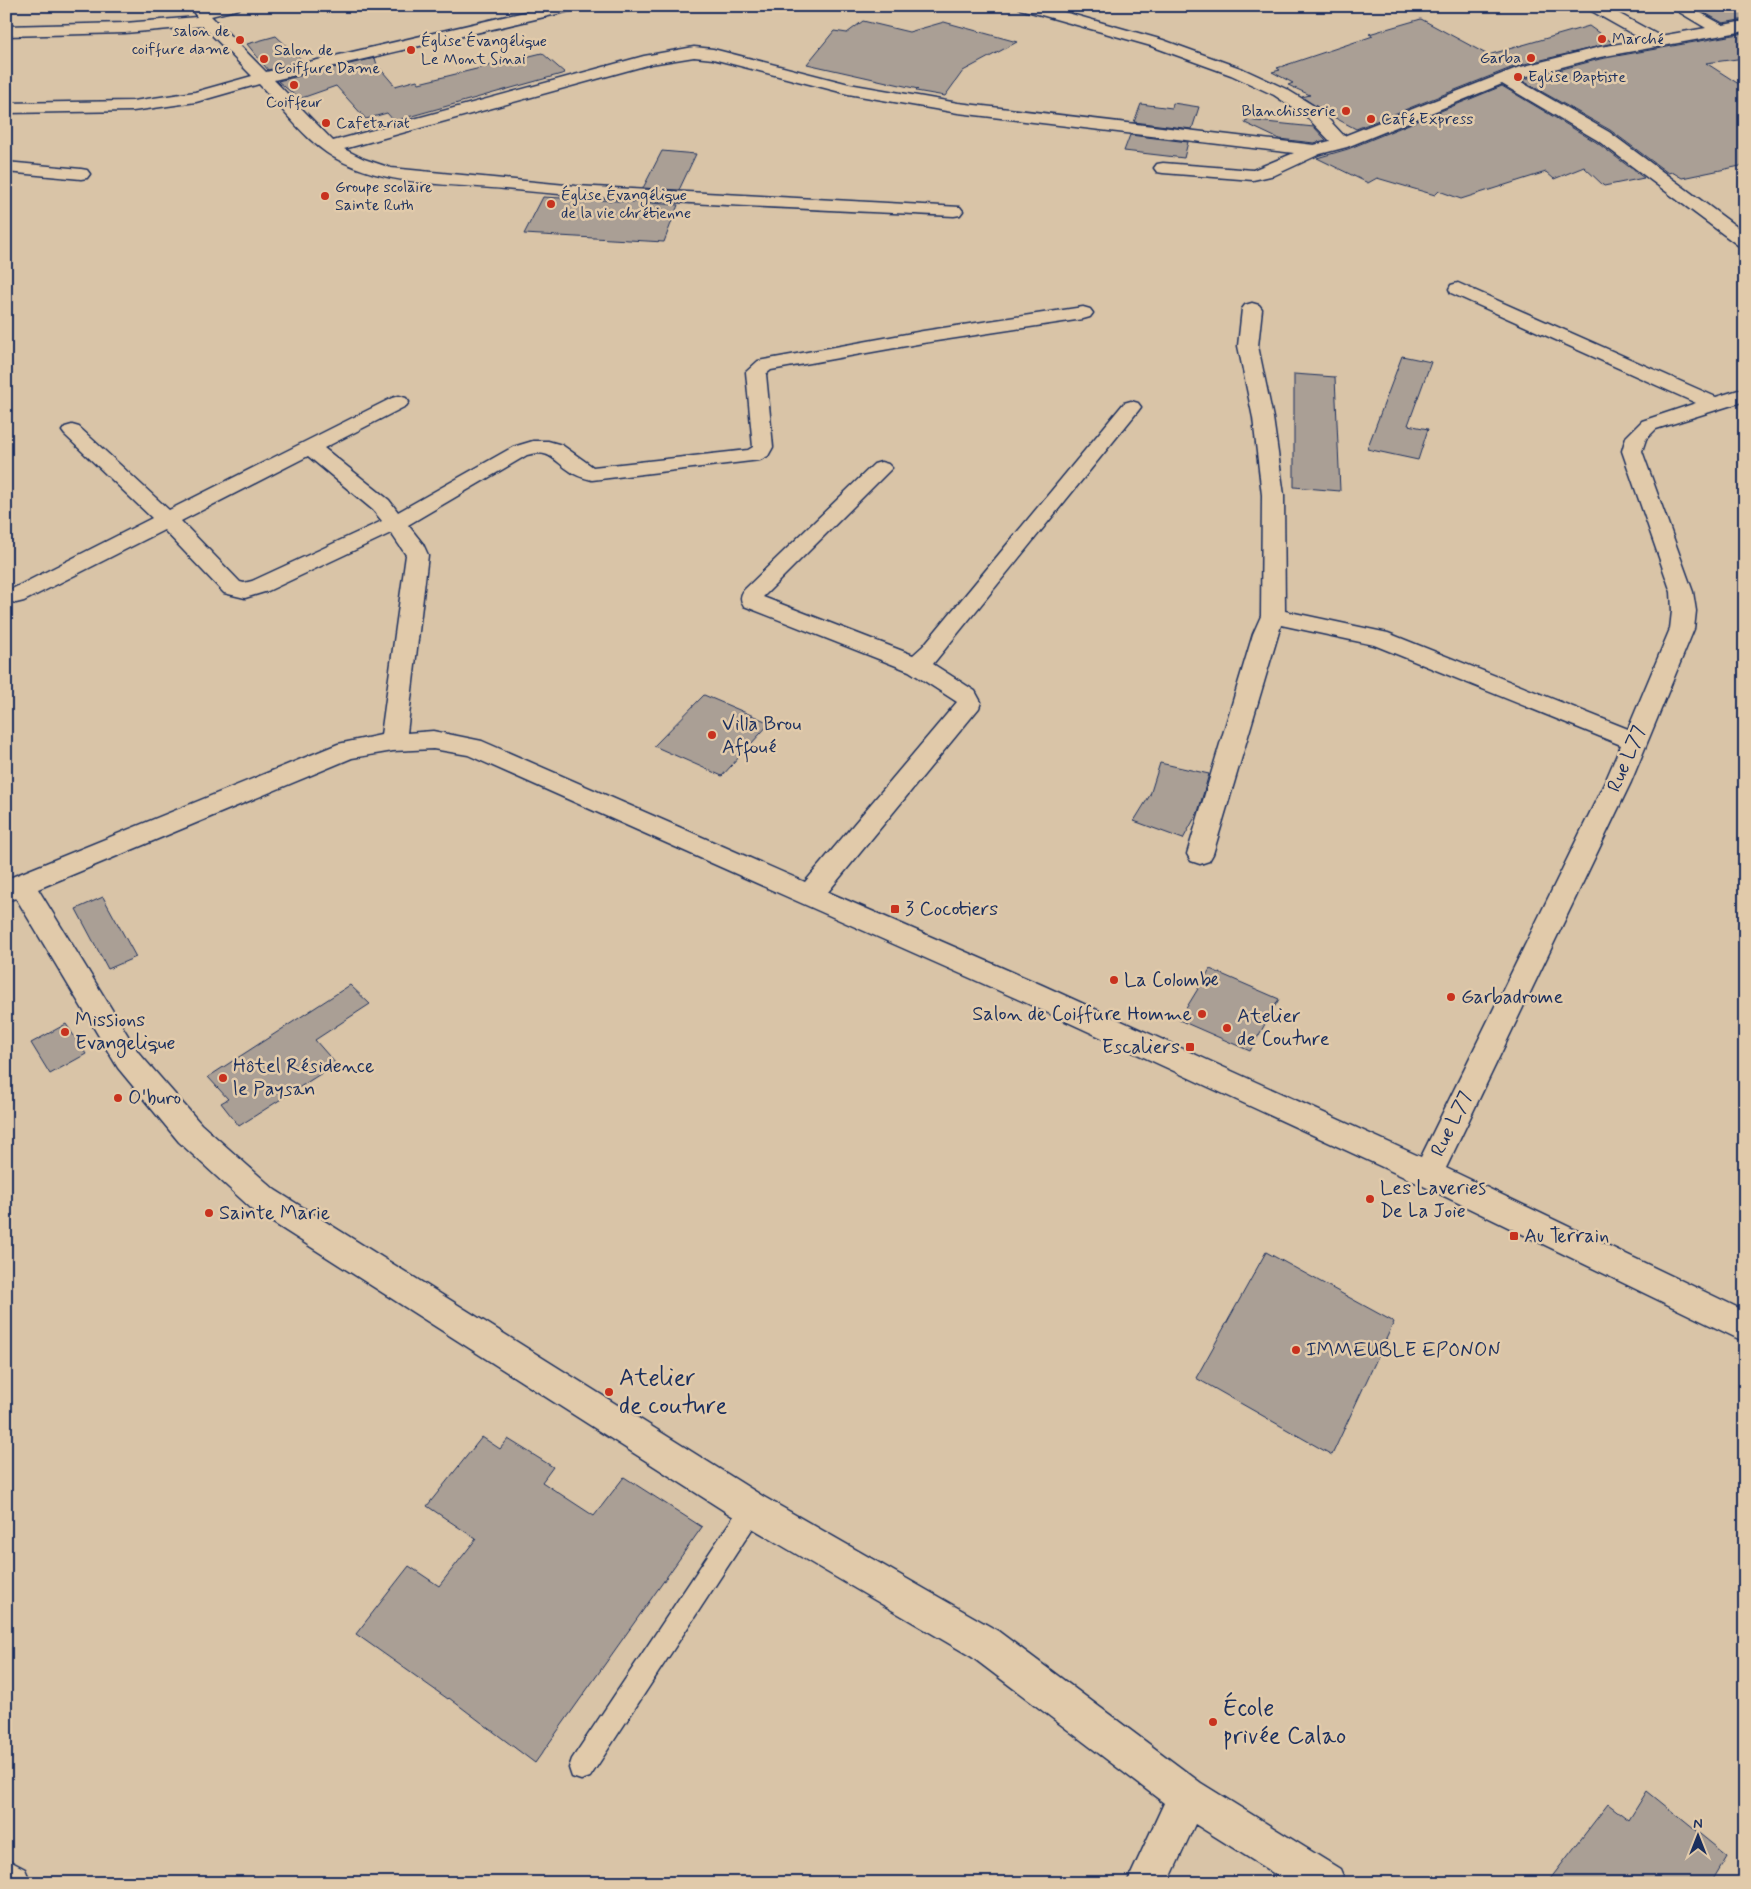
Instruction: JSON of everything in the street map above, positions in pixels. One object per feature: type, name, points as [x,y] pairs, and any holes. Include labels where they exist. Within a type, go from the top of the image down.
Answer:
[{"type":"street","points":[[6,31],[126,28],[234,6]]},
{"type":"street","points":[[6,108],[133,106],[196,97],[263,78],[570,6]]},
{"type":"street","points":[[1025,6],[1157,43],[1237,72],[1280,92],[1314,113],[1341,143]]},
{"type":"street","points":[[1593,6],[1659,42]]},
{"type":"street","points":[[1676,6],[1722,31]]},
{"type":"street","points":[[202,13],[249,66],[330,147],[361,164],[390,173],[576,191],[954,211]]},
{"type":"street","points":[[1163,168],[1253,175],[1270,171],[1314,150],[1341,143],[1524,71],[1600,52],[1745,26]]},
{"type":"street","points":[[330,147],[650,59],[694,52],[713,54],[848,89],[958,108],[1314,150]]},
{"type":"street","points":[[1503,78],[1603,136],[1745,242]]},
{"type":"street","points":[[6,167],[81,174]]},
{"type":"street","points":[[1458,290],[1712,403]]},
{"type":"street","points":[[1200,854],[1265,634],[1273,616],[1272,495],[1263,418],[1248,346],[1252,308]]},
{"type":"street","points":[[72,431],[166,519],[232,588],[245,591],[260,586],[396,522],[520,451],[540,446],[556,449],[577,468],[592,474],[753,456],[761,452],[763,447],[756,372],[765,365],[980,327],[1083,313]]},
{"type":"street","name":"Rue L77","points":[[1428,1174],[1618,782],[1682,629],[1684,611],[1682,592],[1632,451],[1636,437],[1649,425],[1712,403],[1745,394]]},
{"type":"street","points":[[16,596],[399,402]]},
{"type":"street","points":[[917,665],[931,652],[1131,407]]},
{"type":"street","points":[[310,447],[381,506],[411,542],[417,555],[393,742]]},
{"type":"street","points":[[810,894],[968,708],[966,697],[917,665],[765,607],[752,600],[752,595],[774,571],[881,468]]},
{"type":"street","points":[[1273,616],[1380,638],[1635,741]]},
{"type":"street","points":[[1326,1883],[1187,1797],[984,1644],[752,1509],[264,1200],[190,1133],[128,1060],[14,888],[347,750],[393,742],[433,740],[473,747],[1032,993],[1428,1174],[1745,1327]]},
{"type":"street","points":[[1147,1883],[1187,1797]]},
{"type":"street","points":[[6,1879],[10,1883]]},
{"type":"lane","points":[[581,1768],[752,1509]]},
{"type":"building","points":[[1692,6],[1745,6],[1745,19],[1723,23]]},
{"type":"building","points":[[1421,19],[1488,55],[1589,26],[1613,43],[1516,66],[1356,129],[1324,112],[1302,97],[1310,95],[1288,85],[1293,83],[1272,72],[1280,70],[1277,68],[1373,36],[1369,34]]},
{"type":"building","points":[[863,21],[909,32],[944,22],[1017,42],[963,71],[945,96],[916,91],[918,89],[807,64],[834,31],[847,33]]},
{"type":"building","points":[[1745,33],[1745,58],[1706,63],[1745,88],[1745,165],[1682,178],[1672,172],[1668,173],[1610,130],[1521,80],[1600,59]]},
{"type":"building","points":[[276,36],[303,61],[268,70],[247,44]]},
{"type":"building","points":[[542,53],[565,73],[394,121],[387,113],[366,119],[336,86],[299,99],[278,81],[375,58],[377,65],[395,86],[417,80],[419,83]]},
{"type":"building","points":[[1502,86],[1596,142],[1644,178],[1604,186],[1584,167],[1554,179],[1546,172],[1461,199],[1439,191],[1435,195],[1377,178],[1368,183],[1317,158],[1348,149]]},
{"type":"building","points":[[1173,103],[1199,107],[1192,129],[1134,122],[1141,104],[1172,108]]},
{"type":"building","points":[[1246,120],[1314,127],[1326,140],[1314,143],[1279,139],[1245,123]]},
{"type":"building","points":[[1130,135],[1188,142],[1184,158],[1124,151]]},
{"type":"building","points":[[662,151],[696,154],[679,190],[643,188]]},
{"type":"building","points":[[543,197],[678,205],[664,242],[524,234]]},
{"type":"building","points":[[1402,356],[1431,362],[1408,425],[1428,429],[1418,460],[1367,449]]},
{"type":"building","points":[[1294,374],[1335,377],[1340,491],[1294,487]]},
{"type":"building","name":"Villa Brou Affoué","points":[[704,695],[770,723],[722,776],[654,746]]},
{"type":"building","points":[[1160,763],[1209,774],[1198,812],[1183,839],[1134,821],[1150,795]]},
{"type":"building","points":[[103,897],[136,957],[108,969],[76,909]]},
{"type":"building","points":[[1210,969],[1279,999],[1250,1051],[1179,1020]]},
{"type":"building","points":[[350,985],[370,1004],[315,1040],[336,1064],[239,1126],[221,1103],[228,1099],[208,1077]]},
{"type":"building","points":[[66,1024],[86,1054],[50,1074],[31,1043]]},
{"type":"building","name":"IMMEUBLE EPONON","points":[[1266,1252],[1394,1322],[1332,1455],[1196,1378]]},
{"type":"building","points":[[482,1437],[500,1449],[508,1439],[553,1467],[542,1482],[594,1516],[624,1477],[702,1527],[535,1763],[449,1698],[356,1634],[409,1566],[439,1586],[476,1539],[427,1506]]},
{"type":"building","points":[[1647,1791],[1727,1856],[1711,1883],[1547,1883],[1608,1804],[1629,1820]]},
{"type":"place","name":"Marché","points":[[1602,39]]},
{"type":"place","name":"salon de coiffure dame","points":[[240,40]]},
{"type":"place","name":"Église Évangélique Le Mont Sinai","points":[[411,50]]},
{"type":"place","name":"Garba","points":[[1531,58]]},
{"type":"place","name":"Salon de Coiffure Dame","points":[[264,59]]},
{"type":"place","name":"Eglise Baptiste","points":[[1518,77]]},
{"type":"place","name":"Coiffeur","points":[[294,85]]},
{"type":"place","name":"Blanchisserie","points":[[1346,111]]},
{"type":"place","name":"Café Express","points":[[1371,119]]},
{"type":"place","name":"Cafetariat","points":[[326,123]]},
{"type":"place","name":"Groupe scolaire Sainte Ruth","points":[[325,196]]},
{"type":"place","name":"Église Évangélique de la vie chrétienne","points":[[551,204]]},
{"type":"place","name":"Villa Brou Affoué","points":[[712,735]]},
{"type":"place","name":"3 Cocotiers","points":[[895,909]]},
{"type":"place","name":"La Colombe","points":[[1114,980]]},
{"type":"place","name":"Garbadrome","points":[[1451,997]]},
{"type":"place","name":"Salon de Coiffure Homme","points":[[1202,1014]]},
{"type":"place","name":"Atelier de Couture","points":[[1227,1028]]},
{"type":"place","name":"Missions Evangelique","points":[[65,1032]]},
{"type":"place","name":"Escaliers","points":[[1190,1047]]},
{"type":"place","name":"Hôtel Résidence le Paysan","points":[[223,1078]]},
{"type":"place","name":"O'buro","points":[[118,1098]]},
{"type":"place","name":"Les Laveries De La Joie","points":[[1370,1199]]},
{"type":"place","name":"Sainte Marie","points":[[209,1213]]},
{"type":"place","name":"Au Terrain","points":[[1514,1236]]},
{"type":"place","name":"IMMEUBLE EPONON","points":[[1296,1350]]},
{"type":"place","name":"Atelier de couture","points":[[609,1392]]},
{"type":"place","name":"École privée Calao","points":[[1213,1722]]}]
